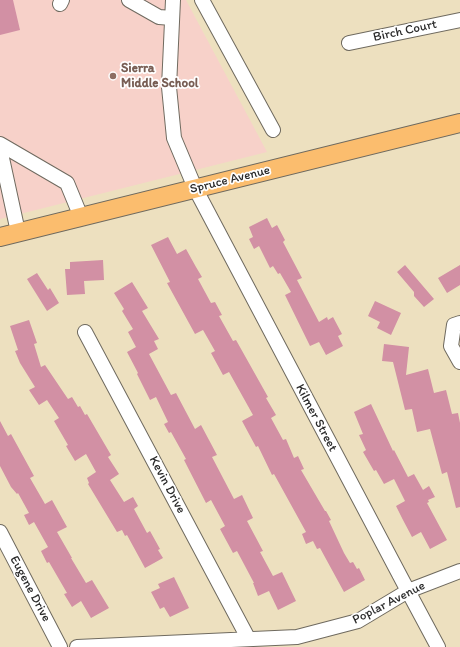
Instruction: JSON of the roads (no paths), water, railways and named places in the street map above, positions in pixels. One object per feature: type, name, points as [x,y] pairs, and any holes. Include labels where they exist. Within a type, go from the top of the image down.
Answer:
[{"type":"main road","name":"Spruce Avenue","points":[[0,237],[460,123]]},
{"type":"street","points":[[128,0],[159,17],[172,18]]},
{"type":"street","name":"Kilmer Street","points":[[173,0],[169,87],[174,138],[195,188],[438,647]]},
{"type":"street","points":[[202,0],[273,130]]},
{"type":"street","name":"Birch Court","points":[[349,43],[460,20]]},
{"type":"street","points":[[0,144],[67,183],[81,217]]},
{"type":"street","points":[[0,149],[18,232]]},
{"type":"street","points":[[460,323],[454,324],[451,346],[460,362]]},
{"type":"street","name":"Kevin Drive","points":[[85,332],[248,638]]},
{"type":"street","name":"Eugene Drive","points":[[0,532],[60,647]]},
{"type":"street","name":"Poplar Avenue","points":[[77,647],[248,638],[297,637],[358,621],[408,591],[460,571]]},
{"type":"place","name":"Sierra Middle School","points":[[113,76]]}]
